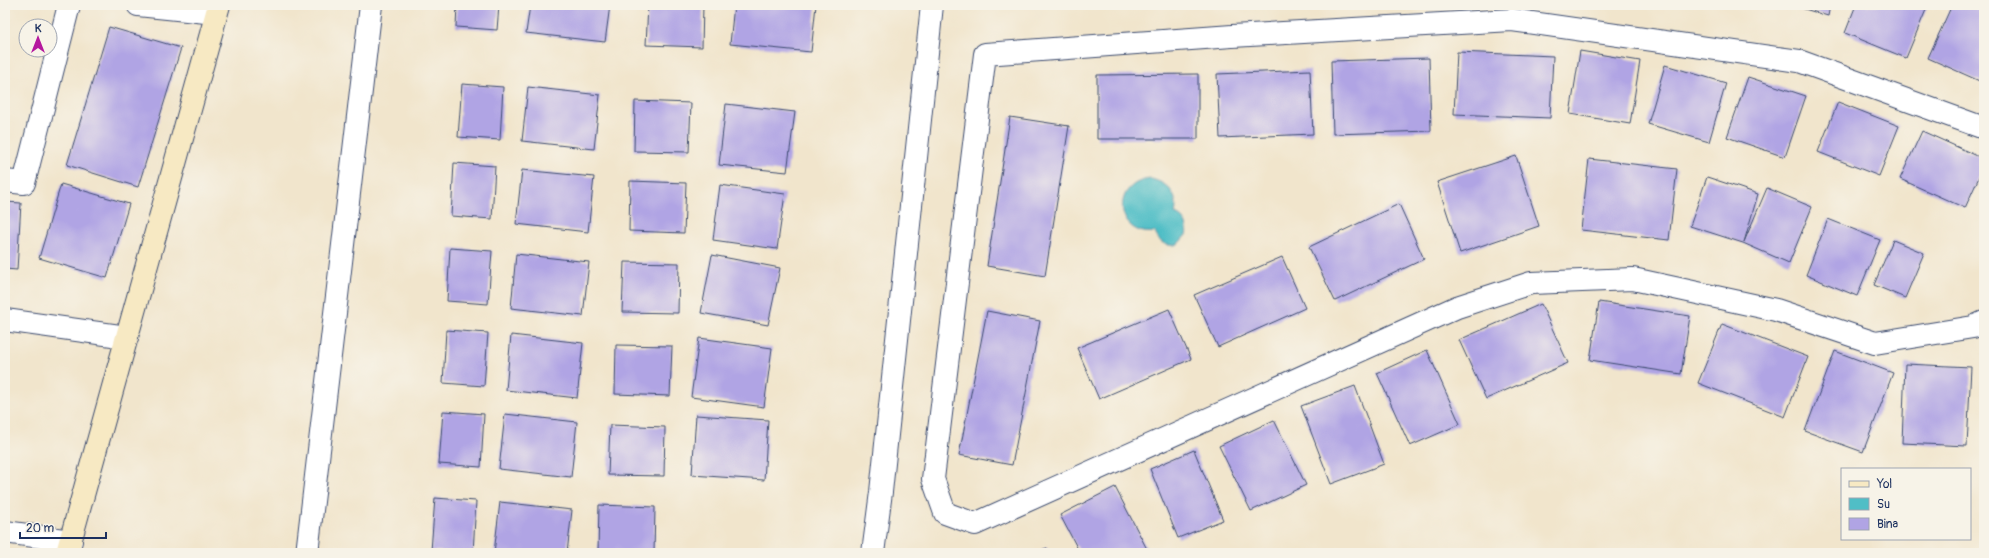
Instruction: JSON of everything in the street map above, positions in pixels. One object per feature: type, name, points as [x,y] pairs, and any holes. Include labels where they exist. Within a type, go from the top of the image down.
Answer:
[{"type":"street","points":[[5,181],[24,183],[69,5]]},
{"type":"street","points":[[5,532],[69,547],[218,9],[138,5]]},
{"type":"street","points":[[307,553],[371,5]]},
{"type":"street","points":[[873,553],[881,492],[932,5]]},
{"type":"street","points":[[1984,128],[1799,61],[1512,20],[1232,36],[985,54],[933,479],[945,513],[975,524],[1457,307],[1531,283],[1634,279],[1776,310],[1875,343],[1973,327],[1984,322]]},
{"type":"street","points":[[5,320],[127,337]]},
{"type":"water","points":[[1151,179],[1168,187],[1174,196],[1176,207],[1175,214],[1181,217],[1185,222],[1187,228],[1186,235],[1178,244],[1167,245],[1158,239],[1155,232],[1142,232],[1132,227],[1126,219],[1123,209],[1124,199],[1128,189],[1138,182]]},
{"type":"building","points":[[457,5],[499,5],[497,30],[456,27]]},
{"type":"building","points":[[530,5],[610,5],[605,42],[526,33]]},
{"type":"building","points":[[648,5],[703,5],[702,47],[646,45]]},
{"type":"building","points":[[734,5],[816,5],[811,52],[730,44]]},
{"type":"building","points":[[1791,5],[1830,5],[1828,16]]},
{"type":"building","points":[[1856,5],[1928,5],[1906,58],[1845,33]]},
{"type":"building","points":[[1952,5],[1978,5],[1984,8],[1984,83],[1928,58]]},
{"type":"building","points":[[109,27],[181,48],[138,187],[67,165]]},
{"type":"building","points":[[1580,51],[1640,61],[1630,124],[1570,114]]},
{"type":"building","points":[[1457,52],[1553,56],[1550,118],[1454,114]]},
{"type":"building","points":[[1429,58],[1431,131],[1333,134],[1331,61]]},
{"type":"building","points":[[1665,65],[1726,83],[1709,142],[1648,124]]},
{"type":"building","points":[[1310,70],[1313,134],[1220,138],[1217,74]]},
{"type":"building","points":[[1198,74],[1198,139],[1097,139],[1097,75]]},
{"type":"building","points":[[1748,77],[1806,96],[1785,157],[1727,137]]},
{"type":"building","points":[[462,84],[503,87],[500,140],[458,137]]},
{"type":"building","points":[[528,87],[600,95],[594,149],[522,141]]},
{"type":"building","points":[[635,101],[691,103],[689,152],[634,151]]},
{"type":"building","points":[[1838,102],[1899,126],[1879,176],[1818,152]]},
{"type":"building","points":[[726,104],[795,112],[787,172],[719,165]]},
{"type":"building","points":[[1010,117],[1069,126],[1045,276],[987,266]]},
{"type":"building","points":[[1922,131],[1984,159],[1984,166],[1965,208],[1900,179]]},
{"type":"building","points":[[1516,156],[1539,226],[1460,253],[1437,182]]},
{"type":"building","points":[[1589,159],[1677,169],[1669,240],[1581,230]]},
{"type":"building","points":[[454,163],[495,166],[492,219],[451,216]]},
{"type":"building","points":[[522,170],[594,177],[588,232],[516,224]]},
{"type":"building","points":[[1707,177],[1758,194],[1744,242],[1767,188],[1812,207],[1789,263],[1743,243],[1690,226]]},
{"type":"building","points":[[630,181],[686,183],[684,233],[629,231]]},
{"type":"building","points":[[61,184],[129,204],[107,278],[39,258]]},
{"type":"building","points":[[720,185],[785,194],[777,249],[713,240]]},
{"type":"building","points":[[5,202],[21,203],[17,270],[5,269]]},
{"type":"building","points":[[1399,204],[1424,259],[1335,301],[1309,247]]},
{"type":"building","points":[[1828,219],[1880,240],[1857,296],[1806,275]]},
{"type":"building","points":[[1893,240],[1924,253],[1905,298],[1874,285]]},
{"type":"building","points":[[450,248],[492,251],[488,304],[447,301]]},
{"type":"building","points":[[516,254],[589,262],[583,316],[511,308]]},
{"type":"building","points":[[712,255],[780,268],[768,325],[701,313]]},
{"type":"building","points":[[1282,257],[1305,308],[1218,347],[1194,295]]},
{"type":"building","points":[[624,262],[679,263],[678,313],[622,312]]},
{"type":"building","points":[[1599,302],[1690,316],[1681,374],[1590,360]]},
{"type":"building","points":[[1541,304],[1568,363],[1486,399],[1459,340]]},
{"type":"building","points":[[1169,309],[1191,359],[1099,399],[1077,348]]},
{"type":"building","points":[[987,311],[1040,321],[1012,465],[959,455]]},
{"type":"building","points":[[1722,324],[1808,357],[1785,417],[1698,383]]},
{"type":"building","points":[[446,330],[488,333],[484,386],[443,383]]},
{"type":"building","points":[[511,335],[583,343],[577,398],[506,390]]},
{"type":"building","points":[[699,338],[772,348],[764,407],[691,397]]},
{"type":"building","points":[[616,345],[672,346],[670,396],[615,394]]},
{"type":"building","points":[[1427,350],[1460,424],[1410,446],[1377,373]]},
{"type":"building","points":[[1835,351],[1893,373],[1863,452],[1805,431]]},
{"type":"building","points":[[1905,364],[1971,367],[1967,446],[1902,443]]},
{"type":"building","points":[[1355,386],[1384,464],[1331,484],[1301,406]]},
{"type":"building","points":[[443,411],[484,414],[481,467],[439,464]]},
{"type":"building","points":[[505,414],[577,422],[571,477],[499,469]]},
{"type":"building","points":[[696,415],[768,420],[764,480],[692,475]]},
{"type":"building","points":[[1274,420],[1306,485],[1251,511],[1219,446]]},
{"type":"building","points":[[610,425],[665,427],[664,476],[608,475]]},
{"type":"building","points":[[1194,450],[1223,520],[1178,538],[1150,469]]},
{"type":"building","points":[[1115,487],[1149,553],[1080,553],[1060,515]]},
{"type":"building","points":[[435,498],[476,501],[473,553],[431,551]]},
{"type":"building","points":[[500,502],[572,510],[567,553],[494,553]]},
{"type":"building","points":[[599,505],[655,507],[654,553],[598,553]]},
{"type":"building","points":[[1047,548],[1049,553],[1031,553]]}]
